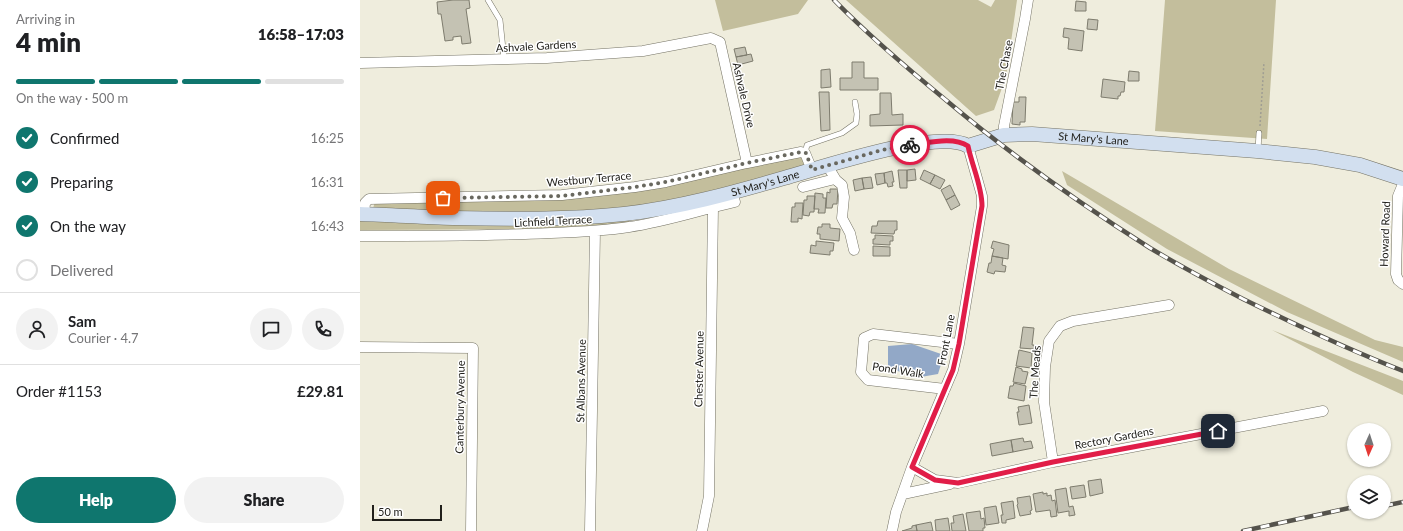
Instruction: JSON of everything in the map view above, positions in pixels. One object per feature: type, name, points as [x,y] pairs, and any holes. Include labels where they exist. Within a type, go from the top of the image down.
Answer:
[{"type":"main road","name":"St Mary's Lane","points":[[362,214],[453,218],[576,217],[624,214],[674,206],[732,192],[882,150],[938,142],[963,143],[968,146],[1004,135],[1046,135],[1257,151],[1352,163],[1403,179]]},
{"type":"street","name":"The Chase","points":[[1004,135],[1004,126],[1028,0]]},
{"type":"street","name":"Ashvale Gardens","points":[[361,63],[547,58],[643,51],[711,38]]},
{"type":"street","name":"Ashvale Drive","points":[[711,38],[720,42],[747,163]]},
{"type":"street","name":"Front Lane","points":[[892,531],[912,467],[953,370],[959,344],[982,206],[982,196],[968,146]]},
{"type":"street","name":"Westbury Terrace","points":[[362,214],[365,203],[369,199],[562,196],[659,183],[797,152],[806,153]]},
{"type":"street","points":[[806,153],[812,170]]},
{"type":"street","points":[[827,165],[835,179],[842,185],[844,197],[842,218],[850,233],[854,250]]},
{"type":"street","points":[[803,187],[835,179]]},
{"type":"street","name":"Howard Road","points":[[1403,184],[1398,196],[1396,274],[1398,280],[1403,284]]},
{"type":"street","name":"Lichfield Terrace","points":[[360,236],[471,236],[630,227],[735,202],[732,192]]},
{"type":"street","name":"Chester Avenue","points":[[702,531],[709,496],[713,207]]},
{"type":"street","name":"St Albans Avenue","points":[[590,531],[596,230]]},
{"type":"street","name":"The Meads","points":[[1053,462],[1044,402],[1045,367],[1049,341],[1060,326],[1073,321],[1169,304]]},
{"type":"street","name":"Pond Walk","points":[[945,389],[868,380],[861,372],[864,338],[873,334],[959,344]]},
{"type":"street","points":[[360,341],[360,350]]},
{"type":"street","name":"Canterbury Avenue","points":[[360,347],[473,348],[471,531]]},
{"type":"street","name":"Rectory Gardens","points":[[912,467],[935,480],[958,483],[1053,462],[1323,411]]},
{"type":"street","points":[[903,494],[958,483]]},
{"type":"lane","points":[[488,0],[500,20],[504,59]]},
{"type":"lane","points":[[806,153],[807,145],[842,133],[856,123],[857,114],[855,102]]},
{"type":"lane","points":[[1257,151],[1259,134]]},
{"type":"path","points":[[1259,134],[1264,62]]},
{"type":"shaded area","points":[[715,0],[808,0],[798,14],[723,31]]},
{"type":"shaded area","points":[[846,0],[978,0],[991,7],[995,0],[1017,0],[1006,77],[994,110],[976,116]]},
{"type":"shaded area","points":[[1165,0],[1276,0],[1267,139],[1155,131]]},
{"type":"shaded area","points":[[795,155],[802,157],[804,165],[801,171],[724,191],[616,210],[485,213],[373,208],[375,202],[565,198]]},
{"type":"shaded area","points":[[1062,171],[1229,269],[1375,340],[1403,347],[1403,362],[1287,312],[1167,249],[1067,185]]},
{"type":"shaded area","points":[[360,218],[629,220],[629,223],[546,229],[360,230]]},
{"type":"shaded area","points":[[1272,330],[1403,381],[1403,395],[1353,372]]},
{"type":"water","points":[[912,344],[944,355],[938,374],[915,378],[888,367],[888,346]]},
{"type":"building","points":[[469,0],[470,8],[466,9],[471,43],[462,44],[461,36],[453,37],[453,40],[445,41],[441,14],[438,14],[437,2]]},
{"type":"building","points":[[1076,1],[1086,2],[1086,11],[1075,11]]},
{"type":"building","points":[[1088,19],[1098,20],[1097,30],[1087,29]]},
{"type":"building","points":[[1064,28],[1084,31],[1082,51],[1068,49],[1069,38],[1063,37]]},
{"type":"building","points":[[745,47],[747,55],[736,57],[734,49]]},
{"type":"building","points":[[751,54],[753,61],[738,65],[736,57]]},
{"type":"building","points":[[852,62],[864,62],[864,78],[878,78],[878,90],[840,90],[840,78],[852,78]]},
{"type":"building","points":[[830,69],[831,87],[821,88],[821,70]]},
{"type":"building","points":[[1129,71],[1139,72],[1139,81],[1128,81]]},
{"type":"building","points":[[1103,79],[1125,82],[1124,92],[1121,92],[1118,99],[1101,97]]},
{"type":"building","points":[[819,92],[829,92],[830,130],[821,131]]},
{"type":"building","points":[[880,93],[891,93],[892,115],[903,114],[903,125],[870,126],[870,115],[880,114]]},
{"type":"building","points":[[1019,97],[1026,97],[1025,122],[1020,122],[1020,125],[1012,124],[1013,102],[1019,102]]},
{"type":"building","points":[[915,169],[916,180],[907,181],[907,170]]},
{"type":"building","points":[[898,170],[907,170],[907,188],[900,188]]},
{"type":"building","points":[[924,170],[935,175],[930,184],[920,179]]},
{"type":"building","points":[[892,171],[894,182],[892,182],[893,186],[888,187],[887,183],[885,183],[884,173]]},
{"type":"building","points":[[884,173],[885,183],[877,185],[875,174]]},
{"type":"building","points":[[935,175],[945,180],[940,189],[930,184]]},
{"type":"building","points":[[871,177],[873,188],[864,189],[862,178]]},
{"type":"building","points":[[862,178],[864,189],[855,191],[853,180]]},
{"type":"building","points":[[950,185],[955,195],[946,200],[941,190]]},
{"type":"building","points":[[830,189],[838,189],[837,204],[833,204],[832,208],[826,208],[827,192],[830,193]]},
{"type":"building","points":[[815,193],[823,194],[823,198],[826,198],[825,213],[818,213],[819,209],[814,209]]},
{"type":"building","points":[[955,195],[960,205],[951,210],[946,200]]},
{"type":"building","points":[[807,196],[815,196],[814,212],[810,212],[809,216],[803,215],[804,200],[807,200]]},
{"type":"building","points":[[795,203],[803,203],[802,219],[798,218],[798,222],[791,222],[792,207],[795,207]]},
{"type":"building","points":[[878,221],[897,221],[897,230],[895,230],[894,234],[871,233],[872,226],[877,226]]},
{"type":"building","points":[[822,224],[830,224],[830,228],[840,229],[839,241],[820,239],[820,234],[817,234],[818,227],[822,227]]},
{"type":"building","points":[[875,235],[893,236],[893,241],[890,241],[890,245],[873,244]]},
{"type":"building","points":[[816,241],[834,243],[833,251],[830,251],[830,255],[810,253],[811,245],[816,246]]},
{"type":"building","points":[[993,241],[1009,245],[1008,259],[992,256],[994,249],[991,248]]},
{"type":"building","points":[[873,246],[890,247],[890,256],[873,256]]},
{"type":"building","points":[[992,256],[1003,258],[1002,265],[1006,266],[1005,272],[995,271],[994,274],[987,272]]},
{"type":"building","points":[[1023,327],[1034,328],[1032,345],[1034,345],[1034,349],[1020,348]]},
{"type":"building","points":[[1019,350],[1032,353],[1031,368],[1016,366]]},
{"type":"building","points":[[1016,367],[1022,369],[1022,371],[1028,372],[1025,384],[1013,382]]},
{"type":"building","points":[[1014,383],[1026,386],[1024,401],[1008,398],[1010,386],[1013,386]]},
{"type":"building","points":[[1029,405],[1032,423],[1019,425],[1017,412],[1019,412],[1018,407]]},
{"type":"building","points":[[1023,438],[1024,442],[1031,441],[1033,448],[1013,452],[1011,440]]},
{"type":"building","points":[[1011,440],[1013,452],[992,456],[990,444]]},
{"type":"building","points":[[1101,479],[1103,493],[1090,496],[1088,481]]},
{"type":"building","points":[[1084,485],[1086,497],[1072,499],[1070,487]]},
{"type":"building","points":[[1066,488],[1069,507],[1073,506],[1075,515],[1069,516],[1069,511],[1058,513],[1055,490]]},
{"type":"building","points":[[1043,492],[1043,494],[1047,493],[1047,496],[1051,495],[1052,501],[1055,500],[1057,516],[1051,517],[1050,510],[1036,512],[1033,494]]},
{"type":"building","points":[[1030,496],[1032,510],[1030,511],[1031,514],[1020,516],[1017,498]]},
{"type":"building","points":[[1013,501],[1015,518],[1006,520],[1006,523],[1002,523],[1001,515],[1003,515],[1001,503]]},
{"type":"building","points":[[996,506],[999,523],[986,525],[984,508]]},
{"type":"building","points":[[980,511],[981,519],[984,518],[985,528],[983,528],[983,531],[969,531],[966,513]]},
{"type":"building","points":[[963,514],[966,531],[952,531],[951,523],[954,523],[953,516]]},
{"type":"building","points":[[948,518],[950,531],[936,531],[935,520]]},
{"type":"building","points":[[931,522],[933,531],[917,531],[916,525]]},
{"type":"building","points":[[916,525],[917,531],[902,531],[912,528],[912,526]]},
{"type":"railway","points":[[834,0],[889,52],[971,121],[1071,196],[1150,248],[1243,299],[1323,337],[1403,371]]},
{"type":"railway","points":[[1391,505],[1403,502]]},
{"type":"railway","points":[[1243,531],[1347,509]]},
{"type":"way so far","points":[[443,198],[562,196],[635,187],[666,182],[801,152],[806,153],[808,156],[812,170],[882,150],[910,145]]},
{"type":"route","points":[[910,145],[953,142],[963,143],[968,146],[982,196],[980,223],[959,344],[953,370],[912,467],[935,480],[958,483],[1053,462],[1218,431]]}]
